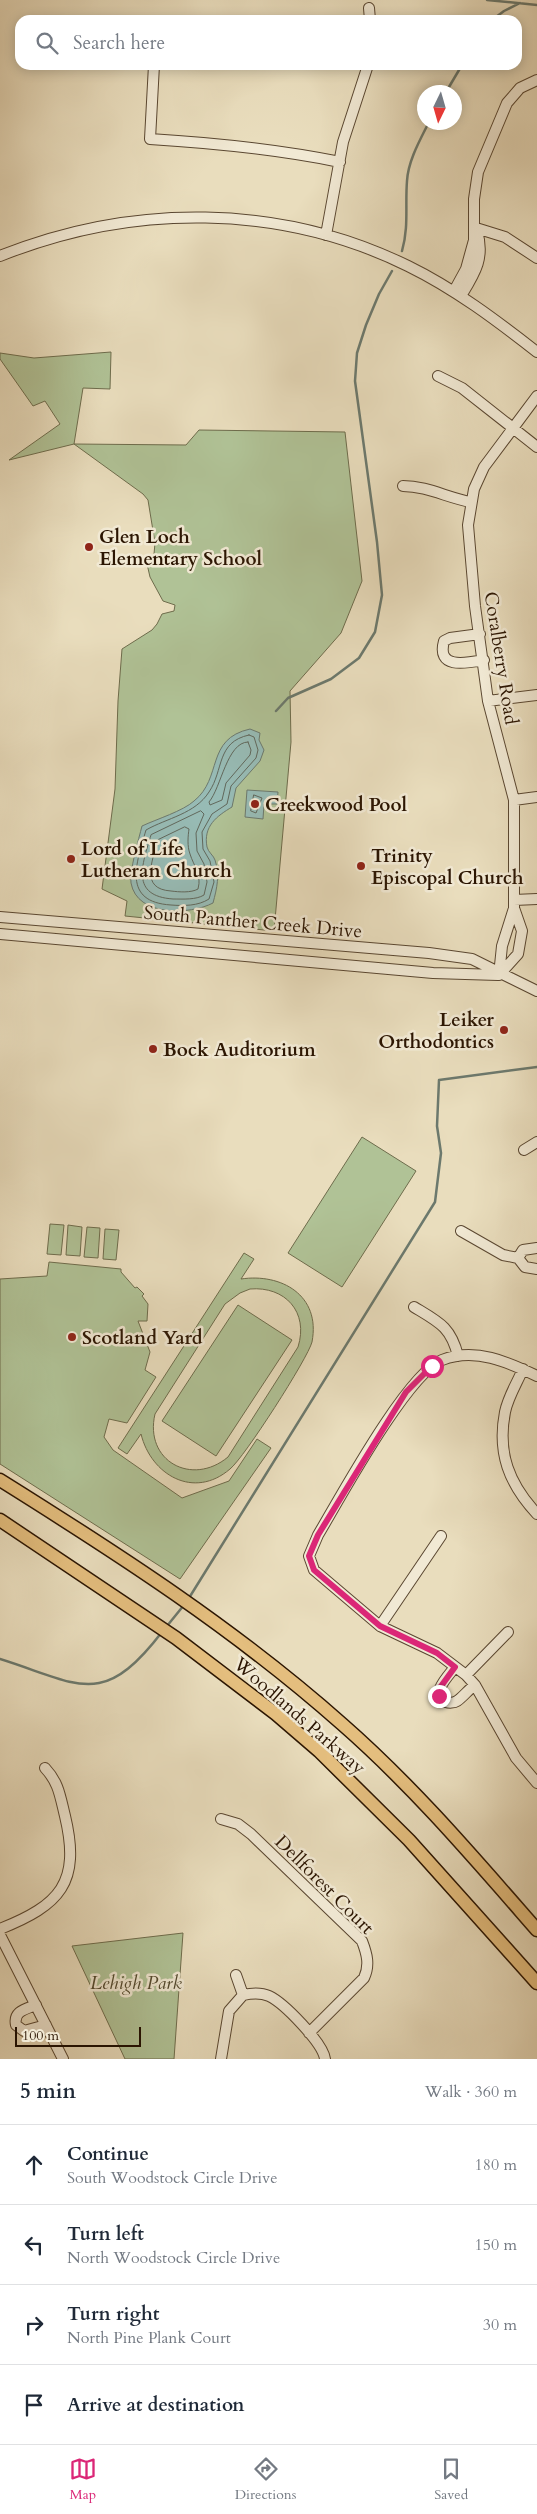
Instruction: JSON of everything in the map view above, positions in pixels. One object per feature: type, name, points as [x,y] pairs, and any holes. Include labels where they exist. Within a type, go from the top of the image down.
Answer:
[{"type":"main road","name":"Woodlands Parkway","points":[[0,1480],[197,1608],[261,1656],[344,1725],[432,1812],[537,1930]]},
{"type":"main road","name":"Woodlands Parkway","points":[[0,1520],[176,1638],[240,1685],[319,1751],[409,1840],[537,1983]]},
{"type":"street","points":[[369,8],[370,15]]},
{"type":"street","points":[[154,70],[150,139],[285,150],[340,162]]},
{"type":"street","points":[[326,234],[343,142],[366,70]]},
{"type":"street","points":[[457,294],[478,265],[481,246],[476,228],[475,184],[491,139],[507,103],[520,88],[537,80]]},
{"type":"street","points":[[0,256],[72,232],[144,219],[224,217],[272,223],[326,234],[388,256],[457,294],[537,352]]},
{"type":"street","points":[[476,228],[505,237],[537,258]]},
{"type":"street","points":[[438,376],[462,388],[537,447]]},
{"type":"street","name":"Coralberry Road","points":[[499,975],[502,946],[514,904],[514,800],[488,701],[469,554],[468,526],[471,502],[484,467],[537,396]]},
{"type":"street","points":[[404,486],[419,486],[452,499],[471,502]]},
{"type":"street","points":[[480,634],[450,638],[444,642],[442,648],[445,657],[450,662],[462,664],[484,660]]},
{"type":"street","points":[[488,701],[537,695]]},
{"type":"street","points":[[514,800],[537,797]]},
{"type":"street","points":[[514,904],[537,899]]},
{"type":"street","name":"Coralberry Road","points":[[499,975],[518,954],[522,931],[514,904]]},
{"type":"street","name":"South Panther Creek Drive","points":[[0,916],[429,953],[472,959],[499,975],[537,991]]},
{"type":"street","name":"South Panther Creek Drive","points":[[0,934],[433,973],[499,975]]},
{"type":"street","points":[[524,1150],[537,1142]]},
{"type":"street","points":[[461,1231],[503,1255],[518,1258],[525,1267],[537,1269]]},
{"type":"street","points":[[518,1258],[524,1250],[537,1248]]},
{"type":"street","points":[[414,1307],[442,1324],[450,1333],[458,1356]]},
{"type":"street","points":[[537,1376],[489,1357],[458,1356],[442,1360],[432,1366],[406,1392],[318,1535],[309,1556],[314,1570],[380,1626],[437,1653],[466,1675],[475,1686],[516,1758],[537,1783]]},
{"type":"street","points":[[523,1369],[505,1412],[504,1457],[510,1477],[521,1496],[537,1514]]},
{"type":"street","points":[[380,1626],[441,1536]]},
{"type":"street","points":[[466,1675],[508,1632]]},
{"type":"street","points":[[455,1667],[439,1689],[439,1696],[443,1701],[451,1703],[457,1701],[475,1686]]},
{"type":"street","points":[[0,1929],[50,1903],[59,1893],[69,1870],[69,1832],[56,1780],[45,1768]]},
{"type":"street","name":"Dellforest Court","points":[[221,1819],[238,1824],[250,1834],[362,1941],[367,1952],[368,1969],[364,1978],[309,2032]]},
{"type":"street","points":[[0,1935],[63,2059]]},
{"type":"street","points":[[236,1975],[243,1994]]},
{"type":"street","points":[[221,2059],[229,2011],[243,1994],[254,1992],[271,1997],[281,2003],[316,2040],[325,2059]]},
{"type":"street","points":[[36,2005],[18,2013],[15,2019],[16,2025],[21,2030],[27,2031],[46,2025]]},
{"type":"green space","points":[[111,352],[110,389],[83,388],[74,444],[9,460],[60,424],[45,401],[33,406],[0,359],[0,353],[34,358]]},
{"type":"green space","points":[[199,430],[345,432],[362,581],[341,633],[290,691],[291,742],[274,931],[125,916],[127,901],[102,889],[115,789],[122,649],[152,630],[162,614],[174,611],[175,605],[163,601],[150,577],[147,564],[154,554],[155,543],[148,500],[143,494],[74,444],[186,445]]},
{"type":"green space","points":[[362,1137],[416,1171],[342,1287],[288,1253]]},
{"type":"green space","points":[[50,1224],[64,1225],[61,1255],[47,1254]]},
{"type":"green space","points":[[68,1225],[82,1227],[80,1256],[66,1255]]},
{"type":"green space","points":[[87,1227],[100,1228],[98,1258],[84,1257]]},
{"type":"green space","points":[[105,1229],[119,1230],[116,1260],[103,1259]]},
{"type":"green space","points":[[244,1253],[254,1259],[241,1279],[256,1278],[283,1284],[295,1291],[304,1300],[310,1311],[313,1326],[312,1342],[308,1352],[261,1428],[230,1469],[216,1478],[202,1482],[189,1482],[176,1479],[154,1461],[146,1449],[141,1434],[127,1454],[118,1448]],"holes":[[[250,1289],[263,1289],[283,1297],[297,1312],[301,1334],[298,1347],[228,1457],[214,1466],[200,1470],[186,1469],[174,1464],[164,1456],[157,1445],[154,1431],[155,1414],[225,1304],[240,1293]]]},
{"type":"green space","points":[[49,1262],[121,1269],[121,1272],[135,1288],[137,1287],[144,1294],[142,1296],[148,1304],[147,1321],[138,1321],[150,1352],[145,1370],[156,1377],[127,1423],[109,1419],[104,1437],[113,1450],[182,1498],[229,1481],[257,1439],[271,1448],[180,1579],[0,1464],[0,1279],[47,1276]]},
{"type":"green space","points":[[238,1305],[292,1340],[216,1456],[162,1421]]},
{"type":"green space","name":"Lehigh Park","points":[[183,1933],[174,2059],[125,2059],[72,1946]]},
{"type":"water","points":[[250,729],[260,733],[259,740],[264,750],[260,761],[236,788],[232,807],[212,822],[207,833],[207,847],[214,858],[218,876],[213,903],[191,910],[179,911],[154,907],[143,902],[135,894],[131,883],[131,871],[142,826],[177,811],[194,801],[203,792],[209,781],[220,750],[226,741],[236,734]]},
{"type":"water","name":"Creekwood Pool","points":[[247,790],[278,792],[277,804],[264,804],[263,819],[245,817]]},
{"type":"waterway","points":[[487,0],[537,5]]},
{"type":"waterway","points":[[499,15],[520,3]]},
{"type":"waterway","points":[[450,85],[459,70]]},
{"type":"waterway","points":[[402,251],[406,225],[408,173],[415,151],[425,130]]},
{"type":"waterway","points":[[276,711],[288,698],[331,679],[359,658],[375,632],[382,595],[377,542],[355,381],[357,353],[366,325],[379,294],[392,271]]},
{"type":"waterway","points":[[189,1598],[435,1202],[441,1153],[437,1126],[439,1080],[537,1067]]},
{"type":"waterway","points":[[167,1626],[184,1605]]},
{"type":"waterway","points":[[0,1659],[71,1682],[88,1684],[105,1681],[123,1673],[141,1657],[162,1632]]},
{"type":"place","name":"Glen Loch Elementary School","points":[[89,547]]},
{"type":"place","name":"Creekwood Pool","points":[[255,804]]},
{"type":"place","name":"Lord of Life Lutheran Church","points":[[71,859]]},
{"type":"place","name":"Trinity Episcopal Church","points":[[361,866]]},
{"type":"place","name":"Leiker Orthodontics","points":[[504,1030]]},
{"type":"place","name":"Bock Auditorium","points":[[153,1049]]},
{"type":"place","name":"Scotland Yard","points":[[72,1337]]},
{"type":"route","points":[[432,1366],[406,1392],[318,1535],[309,1556],[314,1570],[380,1626],[437,1653],[455,1667],[439,1689],[439,1696]]}]
